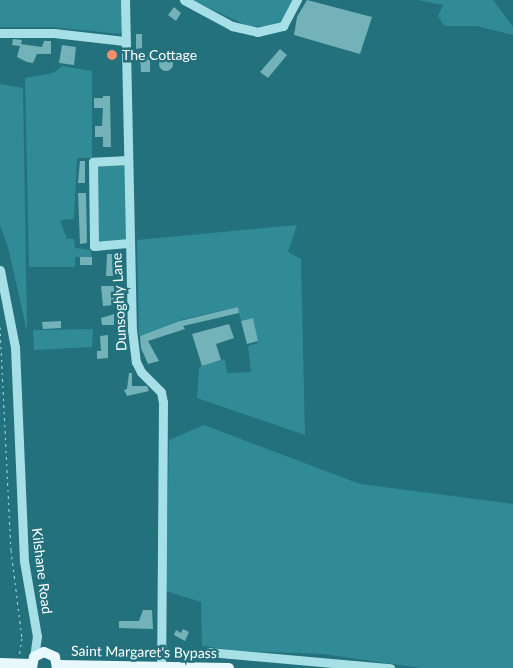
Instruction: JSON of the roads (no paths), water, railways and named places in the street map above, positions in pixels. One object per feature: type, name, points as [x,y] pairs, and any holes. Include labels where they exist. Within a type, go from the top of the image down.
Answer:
[{"type":"main road","points":[[5,663],[32,663],[48,653],[58,666]]},
{"type":"main road","name":"Saint Margaret's Bypass","points":[[58,666],[161,665],[229,668]]},
{"type":"street","name":"Dunsoghly Lane","points":[[124,0],[132,330],[136,362],[141,372],[161,392],[163,402],[161,665]]},
{"type":"street","points":[[184,0],[232,26],[257,32],[283,26],[297,0]]},
{"type":"street","points":[[0,33],[54,33],[125,41]]},
{"type":"street","points":[[128,160],[93,162],[94,246],[130,243]]},
{"type":"street","name":"Kilshane Road","points":[[0,270],[15,347],[24,561],[37,636],[32,663]]},
{"type":"street","name":"Kilshane Road","points":[[37,636],[48,653]]},
{"type":"street","points":[[209,652],[310,658],[390,668]]},
{"type":"place","name":"The Cottage","points":[[112,55]]}]
